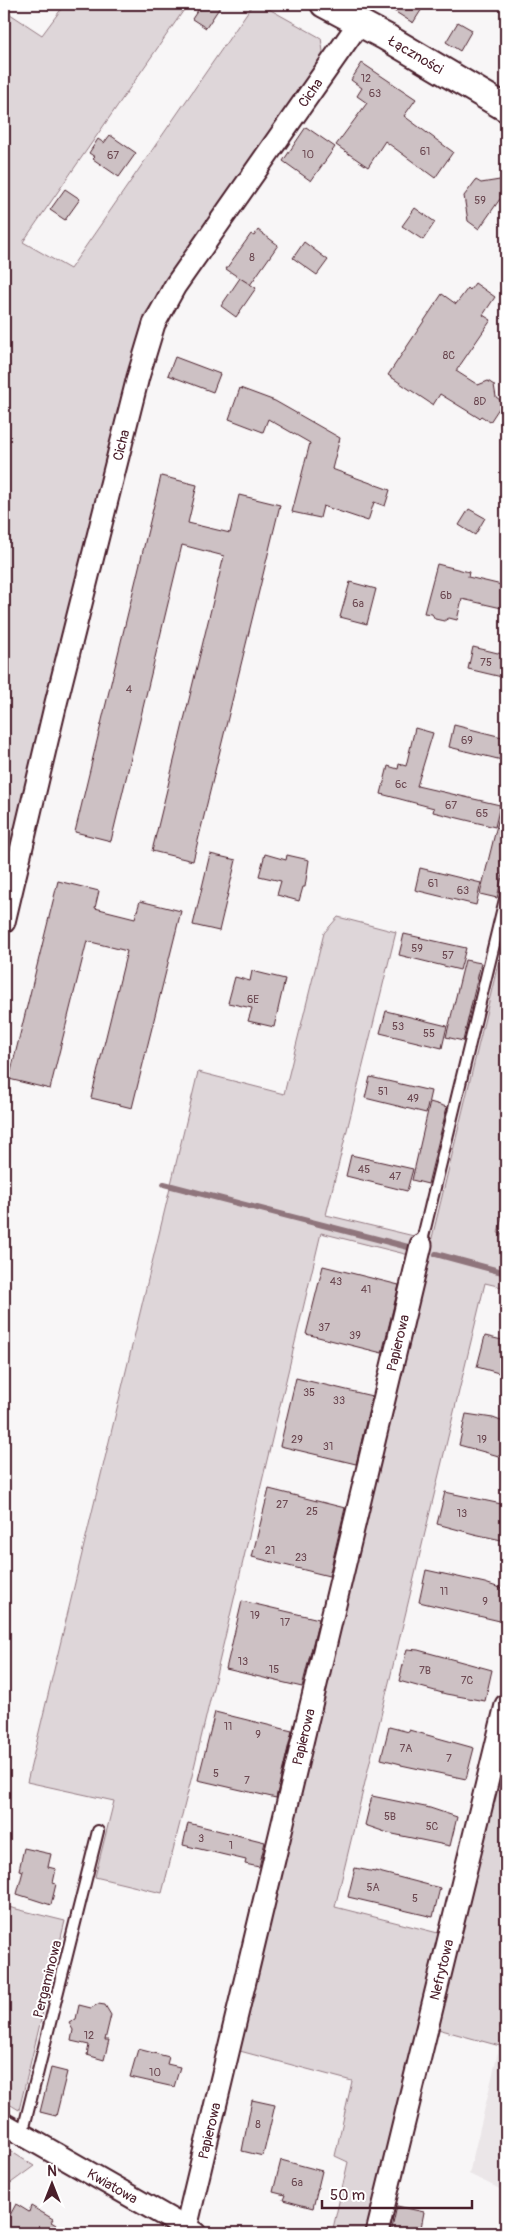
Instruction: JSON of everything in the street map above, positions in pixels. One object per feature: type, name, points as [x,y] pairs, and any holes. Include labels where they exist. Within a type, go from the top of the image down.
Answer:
[{"type":"street","name":"Łączności","points":[[324,4],[506,108]]},
{"type":"street","name":"Cicha","points":[[4,922],[56,703],[136,387],[154,324],[175,286],[359,23]]},
{"type":"street","name":"Papierowa","points":[[190,2231],[421,1245]]},
{"type":"street","name":"Nefrytowa","points":[[378,2233],[506,1705]]},
{"type":"street","name":"Kwiatowa","points":[[12,2129],[190,2231]]},
{"type":"lane","points":[[421,1245],[506,895]]},
{"type":"lane","name":"Pergaminowa","points":[[12,2129],[26,2123],[98,1831]]},
{"type":"shaded area","points":[[65,4],[188,4],[23,242],[70,269],[253,4],[260,4],[321,38],[324,58],[144,315],[4,880],[4,10],[42,35]]},
{"type":"shaded area","points":[[338,917],[396,932],[326,1215],[414,1236],[409,1255],[321,1233],[192,1776],[162,1893],[95,1877],[114,1801],[27,1782],[198,1072],[284,1094],[324,933]]},
{"type":"shaded area","points":[[506,931],[506,1199],[498,1233],[506,1235],[506,1288],[485,1283],[335,1907],[442,1934],[369,2233],[332,2233],[348,2162],[335,2156],[352,2081],[236,2050]]},
{"type":"shaded area","points":[[506,1744],[506,2019],[500,2046],[438,2029]]},
{"type":"shaded area","points":[[4,1906],[65,1921],[19,2110],[4,2101]]},
{"type":"shaded area","points":[[506,2019],[506,2192],[469,2174]]},
{"type":"shaded area","points":[[4,2147],[34,2166],[4,2188]]},
{"type":"building","points":[[202,4],[222,4],[206,28],[192,19]]},
{"type":"building","points":[[383,4],[425,4],[413,23]]},
{"type":"building","points":[[458,22],[472,30],[460,51],[446,42]]},
{"type":"building","points":[[362,63],[416,99],[404,116],[453,152],[435,178],[385,141],[368,167],[336,145],[367,103],[357,96],[362,88],[351,80]]},
{"type":"building","points":[[306,127],[335,147],[311,181],[283,161]]},
{"type":"building","points":[[110,135],[136,153],[119,177],[93,159],[95,157],[89,153],[98,139],[104,143]]},
{"type":"building","points":[[506,179],[506,203],[500,199],[479,229],[468,221],[464,196],[476,180],[481,183]]},
{"type":"building","points":[[65,189],[80,199],[65,220],[50,210]]},
{"type":"building","points":[[415,208],[435,222],[423,240],[402,226]]},
{"type":"building","points":[[258,230],[278,245],[250,285],[226,269],[251,234],[254,236]]},
{"type":"building","points":[[304,242],[328,260],[317,275],[293,258]]},
{"type":"building","points":[[240,278],[256,288],[236,317],[221,306]]},
{"type":"building","points":[[475,283],[495,297],[483,315],[491,320],[456,371],[478,385],[488,381],[494,385],[496,397],[503,402],[490,422],[481,416],[479,418],[440,394],[433,405],[388,375],[442,294],[456,304],[468,288],[470,290]]},
{"type":"building","points":[[175,357],[220,374],[213,392],[168,375]]},
{"type":"building","points":[[240,388],[275,401],[340,438],[332,469],[390,490],[385,506],[374,502],[368,521],[323,506],[320,518],[292,512],[310,443],[268,419],[263,432],[229,419]]},
{"type":"building","points":[[161,476],[197,485],[188,523],[230,533],[239,495],[280,505],[193,861],[152,851],[224,556],[182,545],[111,841],[75,832]]},
{"type":"building","points":[[469,509],[485,518],[475,535],[459,525]]},
{"type":"building","points":[[437,564],[469,572],[468,577],[506,586],[506,609],[462,599],[457,620],[449,618],[444,621],[435,619],[432,614],[424,613]]},
{"type":"building","points":[[350,582],[376,589],[367,624],[340,617]]},
{"type":"building","points":[[473,647],[506,655],[506,678],[468,669]]},
{"type":"building","points":[[454,725],[506,738],[506,761],[449,747]]},
{"type":"building","points":[[415,728],[433,733],[417,786],[500,805],[495,827],[433,812],[434,808],[381,794],[388,766],[398,769],[399,764],[406,766]]},
{"type":"building","points":[[500,813],[506,813],[506,860],[497,898],[480,894]]},
{"type":"building","points":[[210,854],[236,860],[219,931],[193,925]]},
{"type":"building","points":[[265,854],[286,860],[287,855],[309,860],[305,887],[303,887],[299,901],[277,895],[281,881],[259,876]]},
{"type":"building","points":[[420,868],[481,883],[476,905],[415,890]]},
{"type":"building","points":[[58,881],[99,891],[95,908],[135,918],[140,901],[181,911],[132,1108],[91,1098],[127,951],[87,941],[50,1089],[9,1079]]},
{"type":"building","points":[[404,934],[466,948],[460,970],[399,955]]},
{"type":"building","points":[[465,960],[481,963],[463,1041],[446,1037]]},
{"type":"building","points":[[252,971],[285,979],[274,1027],[248,1021],[252,1008],[228,1003],[235,977],[250,981]]},
{"type":"building","points":[[386,1011],[447,1026],[442,1048],[380,1033]]},
{"type":"building","points":[[370,1077],[431,1091],[426,1113],[365,1098]]},
{"type":"building","points":[[430,1102],[447,1107],[428,1184],[412,1180]]},
{"type":"building","points":[[351,1155],[413,1169],[407,1191],[346,1176]]},
{"type":"building","points":[[323,1266],[399,1285],[382,1353],[306,1334]]},
{"type":"building","points":[[485,1336],[506,1341],[506,1375],[477,1367]]},
{"type":"building","points":[[296,1378],[372,1396],[356,1464],[280,1446]]},
{"type":"building","points":[[466,1414],[493,1418],[506,1423],[506,1458],[459,1445]]},
{"type":"building","points":[[269,1489],[345,1508],[329,1576],[252,1557]]},
{"type":"building","points":[[445,1492],[506,1505],[506,1541],[437,1524]]},
{"type":"building","points":[[426,1570],[485,1583],[506,1590],[504,1622],[419,1602]]},
{"type":"building","points":[[242,1601],[319,1619],[302,1687],[226,1669]]},
{"type":"building","points":[[407,1649],[418,1650],[492,1670],[485,1701],[446,1694],[399,1681]]},
{"type":"building","points":[[215,1712],[292,1731],[276,1798],[198,1780]]},
{"type":"building","points":[[389,1727],[409,1732],[409,1730],[474,1748],[466,1779],[381,1759]]},
{"type":"building","points":[[372,1796],[430,1808],[457,1817],[450,1846],[388,1833],[365,1825]]},
{"type":"building","points":[[188,1823],[265,1842],[259,1867],[245,1864],[246,1860],[183,1845]]},
{"type":"building","points":[[24,1848],[51,1854],[48,1867],[56,1869],[53,1883],[56,1884],[51,1905],[17,1894],[23,1871],[19,1870]]},
{"type":"building","points":[[355,1868],[375,1871],[440,1888],[433,1917],[348,1897]]},
{"type":"building","points":[[98,2004],[105,2005],[111,2015],[105,2040],[109,2040],[104,2060],[87,2055],[89,2045],[71,2041],[73,2030],[69,2023],[76,2019],[79,2005],[91,2008]]},
{"type":"building","points":[[138,2049],[169,2057],[167,2064],[180,2067],[174,2087],[130,2077]]},
{"type":"building","points":[[51,2068],[67,2072],[56,2116],[40,2112]]},
{"type":"building","points":[[252,2100],[275,2105],[263,2156],[242,2151]]},
{"type":"building","points":[[281,2160],[322,2171],[313,2208],[283,2200],[285,2195],[273,2192]]},
{"type":"building","points":[[16,2204],[29,2212],[31,2206],[53,2219],[51,2222],[70,2233],[15,2233],[4,2226]]},
{"type":"building","points":[[397,2206],[424,2212],[420,2233],[391,2233]]},
{"type":"waterway","points":[[164,1184],[408,1247]]},
{"type":"waterway","points":[[436,1254],[506,1273]]}]
